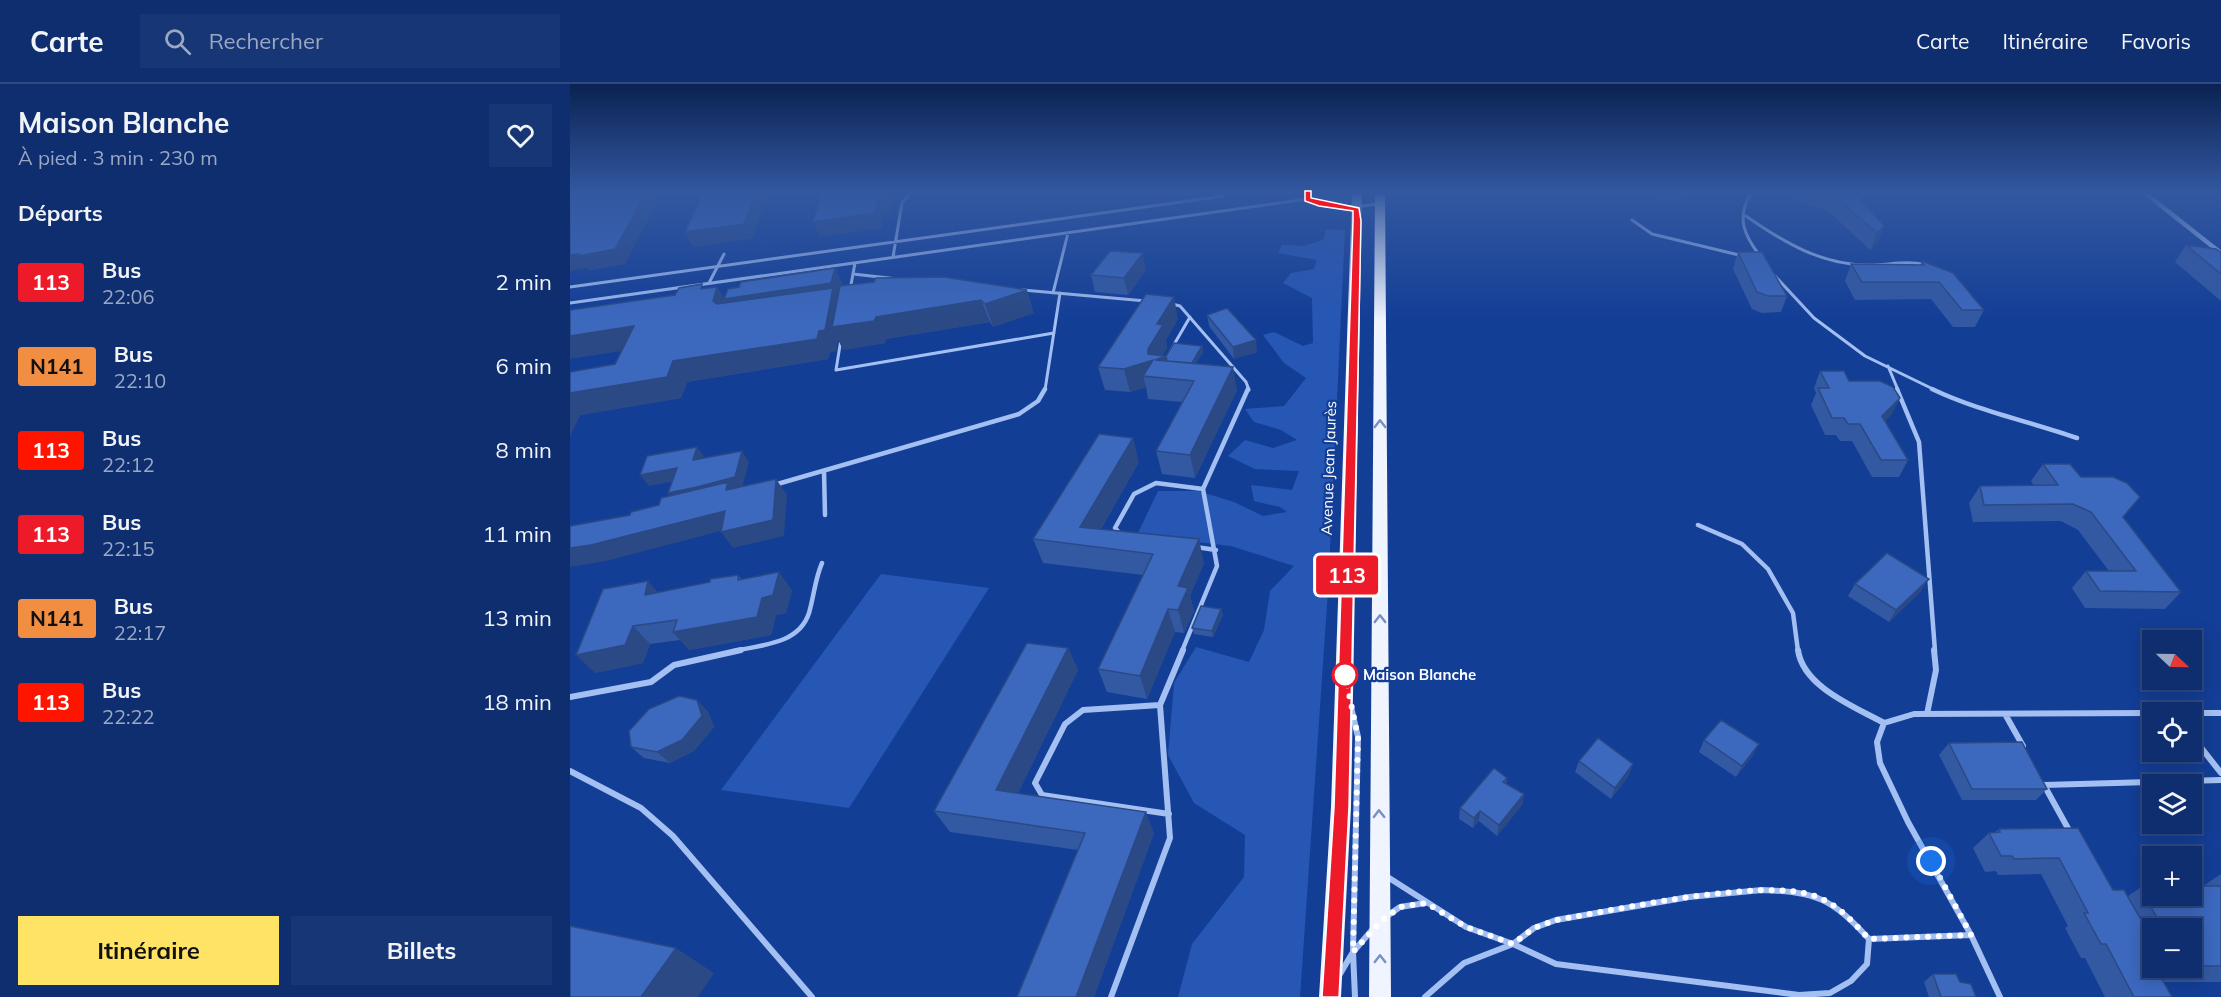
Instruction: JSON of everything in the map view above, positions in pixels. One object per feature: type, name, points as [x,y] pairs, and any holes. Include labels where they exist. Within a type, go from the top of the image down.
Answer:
[{"type":"main road","name":"Avenue Jean Jaurès","points":[[1331,993],[1341,807],[1355,236]]},
{"type":"main road","points":[[1380,236],[1380,997]]},
{"type":"street","points":[[2199,236],[2221,253]]},
{"type":"lane","points":[[893,257],[897,236]]},
{"type":"lane","points":[[570,286],[942,236]]},
{"type":"lane","points":[[570,303],[1049,236]]},
{"type":"lane","points":[[1053,293],[1067,236]]},
{"type":"lane","points":[[1659,236],[1763,260],[1745,236]]},
{"type":"lane","points":[[1776,236],[1803,253],[1837,262],[1869,265],[1899,261],[1929,266]]},
{"type":"lane","points":[[709,283],[724,254]]},
{"type":"lane","points":[[849,294],[855,263]]},
{"type":"lane","points":[[1768,267],[1814,318],[1865,356],[1968,406],[2030,422],[2077,438]]},
{"type":"lane","points":[[853,274],[900,279]]},
{"type":"lane","points":[[740,287],[743,278]]},
{"type":"lane","points":[[1017,290],[1155,302]]},
{"type":"lane","points":[[771,486],[1019,414],[1032,407],[1042,398],[1045,389],[1060,293]]},
{"type":"lane","points":[[1111,997],[1170,838],[1160,705],[1217,567],[1216,550],[1203,489],[1250,391],[1246,382],[1180,306],[1163,303]]},
{"type":"lane","points":[[1167,355],[1190,317]]},
{"type":"lane","points":[[841,338],[836,370],[1054,333]]},
{"type":"lane","points":[[1888,366],[1919,442],[1936,670],[1927,714]]},
{"type":"lane","points":[[1234,381],[1246,382]]},
{"type":"lane","points":[[824,471],[825,515]]},
{"type":"lane","points":[[1124,538],[1115,528],[1134,494],[1156,483],[1203,489]]},
{"type":"lane","points":[[1698,525],[1742,544],[1768,569],[1792,613],[1799,657],[1816,682],[1845,702],[1884,723],[1914,714],[2142,713]]},
{"type":"lane","points":[[1193,547],[1216,550]]},
{"type":"lane","points":[[570,697],[651,682],[674,665],[788,639],[802,630],[809,619],[814,579],[822,563]]},
{"type":"lane","points":[[1345,678],[1358,737],[1353,952],[1355,997]]},
{"type":"lane","points":[[1160,705],[1083,710],[1065,724],[1035,783],[1042,795],[1169,813]]},
{"type":"lane","points":[[2202,713],[2221,713]]},
{"type":"lane","points":[[2006,714],[2029,758]]},
{"type":"lane","points":[[1884,723],[1877,742],[1880,762],[1908,822],[1971,935],[2000,997]]},
{"type":"lane","points":[[2202,749],[2221,773]]},
{"type":"lane","points":[[570,771],[641,808],[673,836],[812,997]]},
{"type":"lane","points":[[2039,776],[2072,836]]},
{"type":"lane","points":[[2044,785],[2221,780]]},
{"type":"lane","points":[[1381,873],[1466,927],[1513,944],[1556,964],[1800,995],[1830,993],[1851,981],[1867,964],[1869,939]]},
{"type":"lane","points":[[1425,997],[1464,963],[1513,944],[1534,928],[1556,920],[1717,894],[1789,889],[1817,896],[1842,911],[1869,939],[1971,935]]},
{"type":"lane","points":[[1331,993],[1353,952],[1380,922],[1400,907],[1426,903]]},
{"type":"shaded area","points":[[1325,236],[1345,236],[1328,591],[1300,997],[1178,997],[1192,944],[1244,877],[1245,835],[1194,803],[1168,755],[1174,683],[1196,647],[1249,662],[1264,630],[1270,591],[1294,566],[1231,546],[1137,535],[1158,491],[1198,491],[1234,502],[1263,516],[1287,512],[1280,507],[1254,501],[1251,485],[1292,490],[1299,471],[1255,469],[1228,456],[1245,440],[1273,448],[1297,440],[1281,430],[1254,422],[1245,409],[1284,406],[1306,378],[1284,363],[1263,335],[1274,332],[1303,346],[1313,343],[1312,298],[1283,283],[1291,273],[1314,269],[1317,260],[1278,253],[1282,245],[1305,246],[1324,239]]},
{"type":"shaded area","points":[[881,574],[989,588],[849,808],[721,790]]},
{"type":"building","points":[[570,236],[622,236],[615,249],[579,256],[579,254],[570,255]]},
{"type":"building","points":[[2186,245],[2216,249],[2221,252],[2221,274]]},
{"type":"building","points":[[1110,251],[1143,253],[1124,278],[1091,275]]},
{"type":"building","points":[[1738,252],[1762,252],[1787,296],[1768,296],[1757,292]]},
{"type":"building","points":[[1922,261],[1953,273],[1984,310],[1962,310],[1939,282],[1862,282],[1851,264],[1924,265]]},
{"type":"building","points":[[835,268],[831,283],[724,299],[728,289],[739,287],[741,282]]},
{"type":"building","points":[[944,277],[1027,290],[985,304],[981,300],[876,317],[874,321],[832,327],[840,286],[874,282],[876,278]]},
{"type":"building","points":[[702,284],[701,289],[717,287],[713,301],[717,304],[833,288],[825,330],[819,331],[817,339],[673,361],[667,377],[570,393],[570,372],[615,364],[634,326],[570,336],[570,310],[675,295],[679,288]]},
{"type":"building","points":[[1146,294],[1174,297],[1157,324],[1163,325],[1148,349],[1148,354],[1166,356],[1155,360],[1233,367],[1190,455],[1156,451],[1194,381],[1143,376],[1153,360],[1124,369],[1098,367]]},
{"type":"building","points":[[1227,308],[1256,340],[1233,347],[1207,315]]},
{"type":"building","points":[[1174,343],[1202,346],[1192,363],[1167,361],[1166,356]]},
{"type":"building","points":[[1820,371],[1844,371],[1849,381],[1880,381],[1893,387],[1900,398],[1882,416],[1908,460],[1881,460],[1860,424],[1848,424],[1844,418],[1832,418],[1818,388],[1829,388]]},
{"type":"building","points":[[1099,434],[1133,438],[1080,527],[1199,539],[1178,586],[1188,588],[1178,610],[1168,609],[1140,676],[1098,669],[1153,554],[1033,539]]},
{"type":"building","points":[[697,447],[693,460],[742,451],[735,477],[668,493],[677,468],[640,475],[647,456]]},
{"type":"building","points":[[2043,464],[2070,464],[2081,477],[2113,477],[2127,483],[2140,497],[2123,517],[2181,592],[2100,591],[2086,571],[2136,571],[2091,512],[2073,504],[1984,505],[1980,486],[2058,485]]},
{"type":"building","points":[[776,479],[773,520],[721,532],[725,511],[591,545],[570,548],[570,526],[630,515],[631,512],[659,505],[661,498],[728,482],[726,490]]},
{"type":"building","points":[[1887,553],[1929,579],[1896,610],[1855,584]]},
{"type":"building","points":[[779,572],[773,595],[762,598],[757,617],[673,632],[677,620],[633,626],[625,645],[576,655],[603,589],[648,581],[645,595],[710,582],[710,579],[738,575],[738,580]]},
{"type":"building","points":[[1201,606],[1221,609],[1212,631],[1192,628]]},
{"type":"building","points":[[1027,643],[1068,648],[996,790],[1146,812],[1076,997],[1017,997],[1085,833],[934,811]]},
{"type":"building","points":[[679,696],[697,700],[702,716],[682,740],[657,752],[631,747],[629,731],[649,709]]},
{"type":"building","points":[[1721,720],[1759,744],[1742,766],[1704,740]]},
{"type":"building","points":[[1598,738],[1633,764],[1615,788],[1579,761]]},
{"type":"building","points":[[2022,742],[2047,789],[1972,789],[1949,743]]},
{"type":"building","points":[[1494,768],[1507,778],[1503,782],[1524,794],[1499,825],[1480,811],[1474,818],[1460,808]]},
{"type":"building","points":[[2078,828],[2113,890],[2124,890],[2142,922],[2142,978],[2162,978],[2172,997],[2134,997],[2106,944],[2101,944],[2084,913],[2088,913],[2059,858],[2014,859],[2012,856],[2001,856],[1989,833],[2000,832],[1999,829]]},
{"type":"building","points":[[2202,886],[2221,886],[2221,966],[2202,966],[2202,918],[2157,918],[2150,906],[2202,906]]},
{"type":"building","points":[[570,926],[676,948],[641,997],[570,997]]},
{"type":"building","points":[[1933,974],[1956,974],[1960,982],[1971,984],[1976,997],[1941,997]]},
{"type":"bus line","name":"113","points":[[1331,997],[1341,807],[1357,236]]},
{"type":"place","name":"Maison Blanche","points":[[1345,675]]},
{"type":"route","points":[[1345,675],[1358,737],[1353,952],[1380,922],[1400,907],[1426,903],[1466,927],[1513,944],[1534,928],[1556,920],[1717,894],[1789,889],[1817,896],[1842,911],[1869,939],[1971,935],[1931,861]]}]
